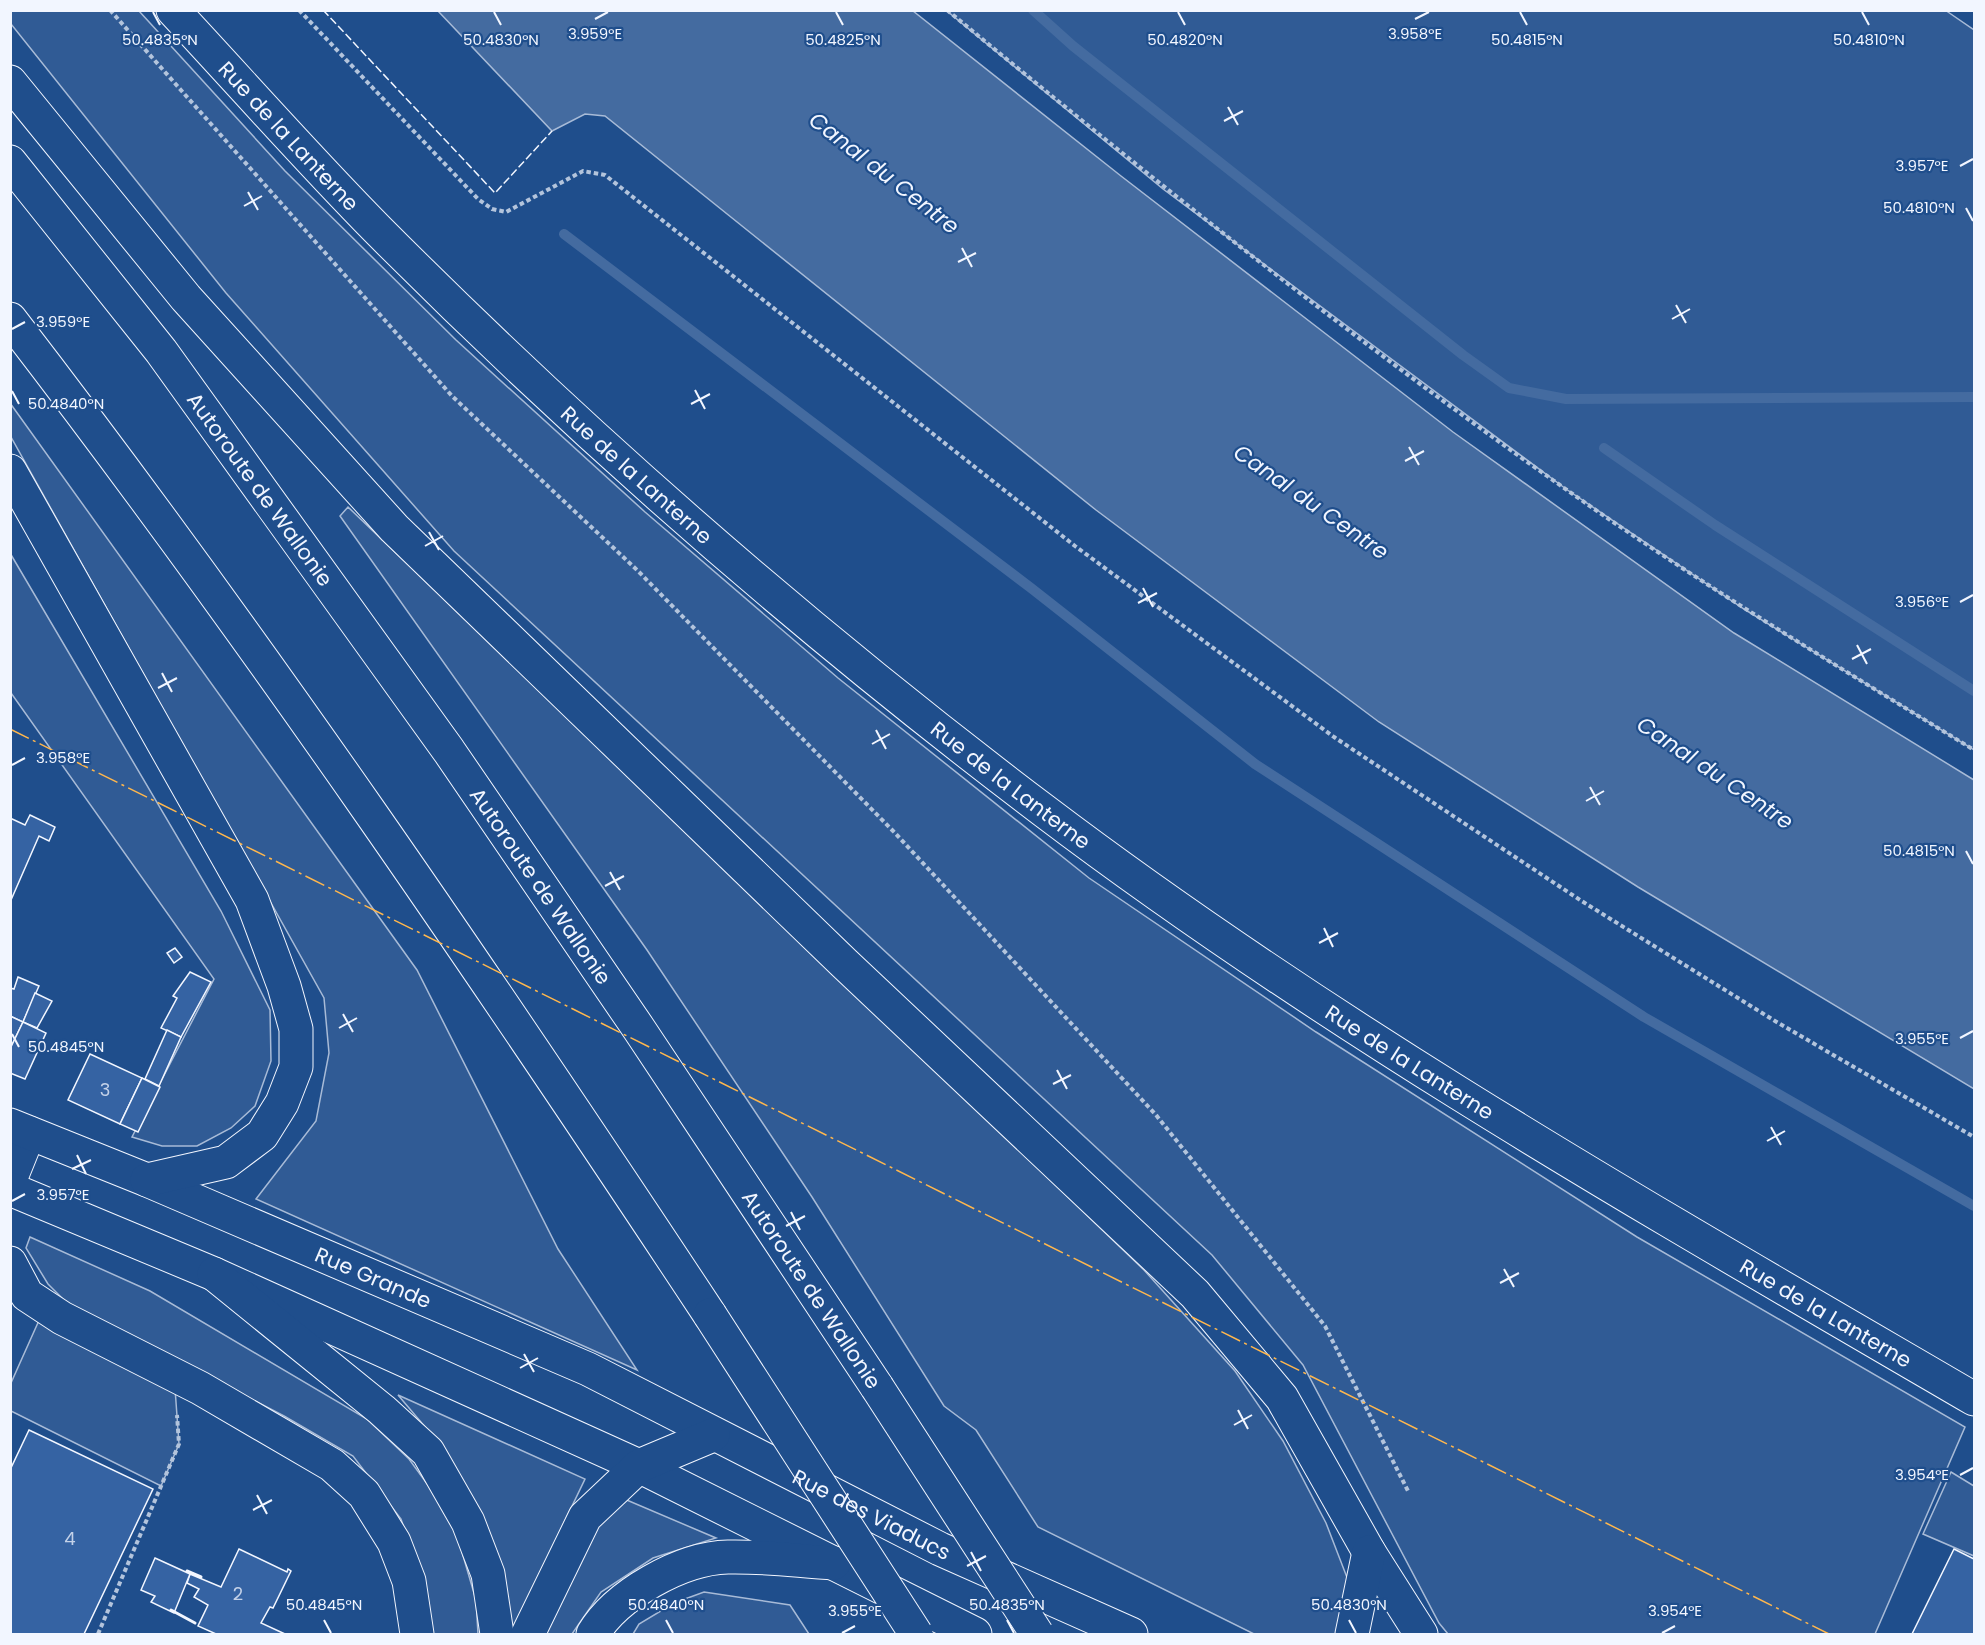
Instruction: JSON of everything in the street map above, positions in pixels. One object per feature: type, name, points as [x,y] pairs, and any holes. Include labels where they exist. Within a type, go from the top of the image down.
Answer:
[{"type":"main road","name":"Rue de la Lanterne","points":[[173,10],[375,227],[499,347],[650,486],[867,672],[1046,812],[1251,959],[1412,1066],[1653,1212],[1974,1399]]},
{"type":"main road","points":[[10,82],[186,298],[394,528],[844,963],[1195,1294],[1282,1398],[1369,1552],[1421,1635]]},
{"type":"main road","name":"Autoroute de Wallonie","points":[[10,162],[160,351],[448,751],[639,1029],[877,1387],[1037,1635]]},
{"type":"main road","points":[[10,319],[82,412],[362,799],[545,1065],[710,1315],[916,1635]]},
{"type":"main road","points":[[10,471],[252,900],[284,986],[296,1029],[296,1067],[282,1103],[262,1134],[226,1162],[147,1180]]},
{"type":"main road","name":"Rue Grande","points":[[10,1180],[20,1129],[147,1180],[588,1369],[713,1434]]},
{"type":"main road","points":[[10,1189],[214,1274],[639,1466],[975,1635]]},
{"type":"main road","points":[[10,1263],[27,1295],[62,1318],[174,1374],[332,1465],[364,1494],[394,1542],[405,1572],[417,1635]]},
{"type":"main road","points":[[214,1274],[382,1410],[428,1452],[468,1522],[488,1574],[496,1635]]},
{"type":"main road","points":[[528,1635],[585,1517],[639,1466],[713,1434]]},
{"type":"main road","name":"Rue des Viaducs","points":[[713,1434],[940,1549],[1131,1635]]},
{"type":"main road","points":[[1352,1635],[1369,1552]]},
{"type":"main road","points":[[593,1635],[603,1617],[640,1587],[681,1568],[726,1557],[834,1563]]},
{"type":"path","points":[[110,10],[452,396],[637,570],[870,807],[1156,1115],[1325,1326],[1409,1493]]},
{"type":"path","points":[[299,10],[478,199],[492,209],[506,212],[583,171],[605,175],[1075,546],[1334,736],[1590,906],[1775,1021],[1974,1137]]},
{"type":"path","points":[[947,10],[1163,189],[1566,489],[1744,609],[1974,750]]},
{"type":"path","points":[[98,1635],[179,1444],[174,1374]]},
{"type":"shaded area","points":[[11,10],[139,11],[285,171],[456,340],[645,512],[838,678],[1089,878],[1316,1032],[1637,1237],[1965,1427],[1875,1634],[1448,1634],[1439,1623],[1303,1365],[1212,1255],[454,551],[226,293],[11,24]]},
{"type":"shaded area","points":[[1945,10],[1974,30],[1974,750],[1744,609],[1566,489],[1163,189],[947,11]]},
{"type":"shaded area","points":[[10,403],[417,970],[558,1249],[637,1370],[256,1199],[316,1121],[329,1053],[324,998],[11,437]]},
{"type":"shaded area","points":[[348,507],[1144,1270],[1235,1371],[1283,1441],[1326,1523],[1348,1580],[1342,1621],[1335,1634],[1254,1634],[1038,1527],[976,1430],[944,1406],[812,1197],[647,950],[340,516]]},
{"type":"shaded area","points":[[10,553],[221,911],[270,1010],[271,1061],[255,1106],[231,1128],[197,1146],[162,1146],[132,1137],[214,979],[11,693]]},
{"type":"shaded area","points":[[30,1237],[150,1291],[367,1419],[409,1459],[452,1518],[476,1600],[478,1634],[432,1634],[420,1575],[401,1519],[353,1456],[284,1416],[68,1304],[48,1284],[26,1248]]},
{"type":"shaded area","points":[[45,1307],[174,1374],[179,1444],[161,1486],[11,1411],[11,1383]]},
{"type":"shaded area","points":[[398,1395],[585,1479],[512,1631],[431,1434]]},
{"type":"shaded area","points":[[1951,1472],[1974,1486],[1974,1556],[1923,1534]]},
{"type":"shaded area","points":[[622,1498],[716,1538],[653,1558],[601,1592],[572,1634],[544,1634],[588,1538]]},
{"type":"shaded area","points":[[704,1592],[790,1605],[809,1634],[633,1634],[639,1624],[674,1603]]},
{"type":"water","name":"Canal du Centre","points":[[438,11],[913,11],[1121,176],[1453,432],[1734,633],[1974,780],[1974,1089],[1638,887],[1379,722],[1096,510],[605,116],[585,114],[552,131]]},
{"type":"building","points":[[30,815],[55,827],[49,841],[39,836],[11,900],[10,818],[25,825]]},
{"type":"building","points":[[175,948],[182,957],[174,963],[167,953]]},
{"type":"building","points":[[190,972],[211,982],[181,1037],[161,1028],[177,998],[173,996]]},
{"type":"building","points":[[18,977],[39,986],[23,1022],[10,1016],[10,988],[14,989]]},
{"type":"building","points":[[35,993],[52,1001],[37,1028],[23,1022]]},
{"type":"building","points":[[10,1016],[23,1022],[10,1049]]},
{"type":"building","points":[[23,1022],[46,1033],[25,1079],[10,1073],[10,1049]]},
{"type":"building","points":[[167,1030],[181,1037],[159,1086],[145,1079]]},
{"type":"building","points":[[90,1054],[142,1078],[120,1124],[68,1100]]},
{"type":"building","points":[[142,1078],[160,1087],[138,1132],[120,1124]]},
{"type":"building","points":[[29,1430],[153,1489],[84,1634],[10,1634],[10,1470]]},
{"type":"building","points":[[239,1549],[287,1572],[288,1569],[291,1571],[273,1608],[270,1607],[261,1623],[285,1634],[216,1634],[198,1626],[208,1605],[194,1597],[199,1589],[187,1583],[190,1574],[221,1587]]},
{"type":"building","points":[[1954,1549],[1974,1559],[1974,1634],[1912,1634]]},
{"type":"building","points":[[155,1558],[190,1574],[174,1613],[151,1602],[155,1596],[141,1590]]},
{"type":"waterway","points":[[1033,10],[1073,46],[1463,355],[1509,388],[1566,399],[1974,397]]},
{"type":"waterway","points":[[564,234],[1031,588],[1255,764],[1644,1017],[1974,1206]]},
{"type":"waterway","points":[[1604,448],[1715,525],[1974,691]]},
{"type":"fence","points":[[323,10],[495,193],[552,131]]},
{"type":"wall","points":[[187,1571],[201,1577]]},
{"type":"wall","points":[[171,1610],[195,1623]]},
{"type":"power","points":[[10,729],[1829,1634]]}]
